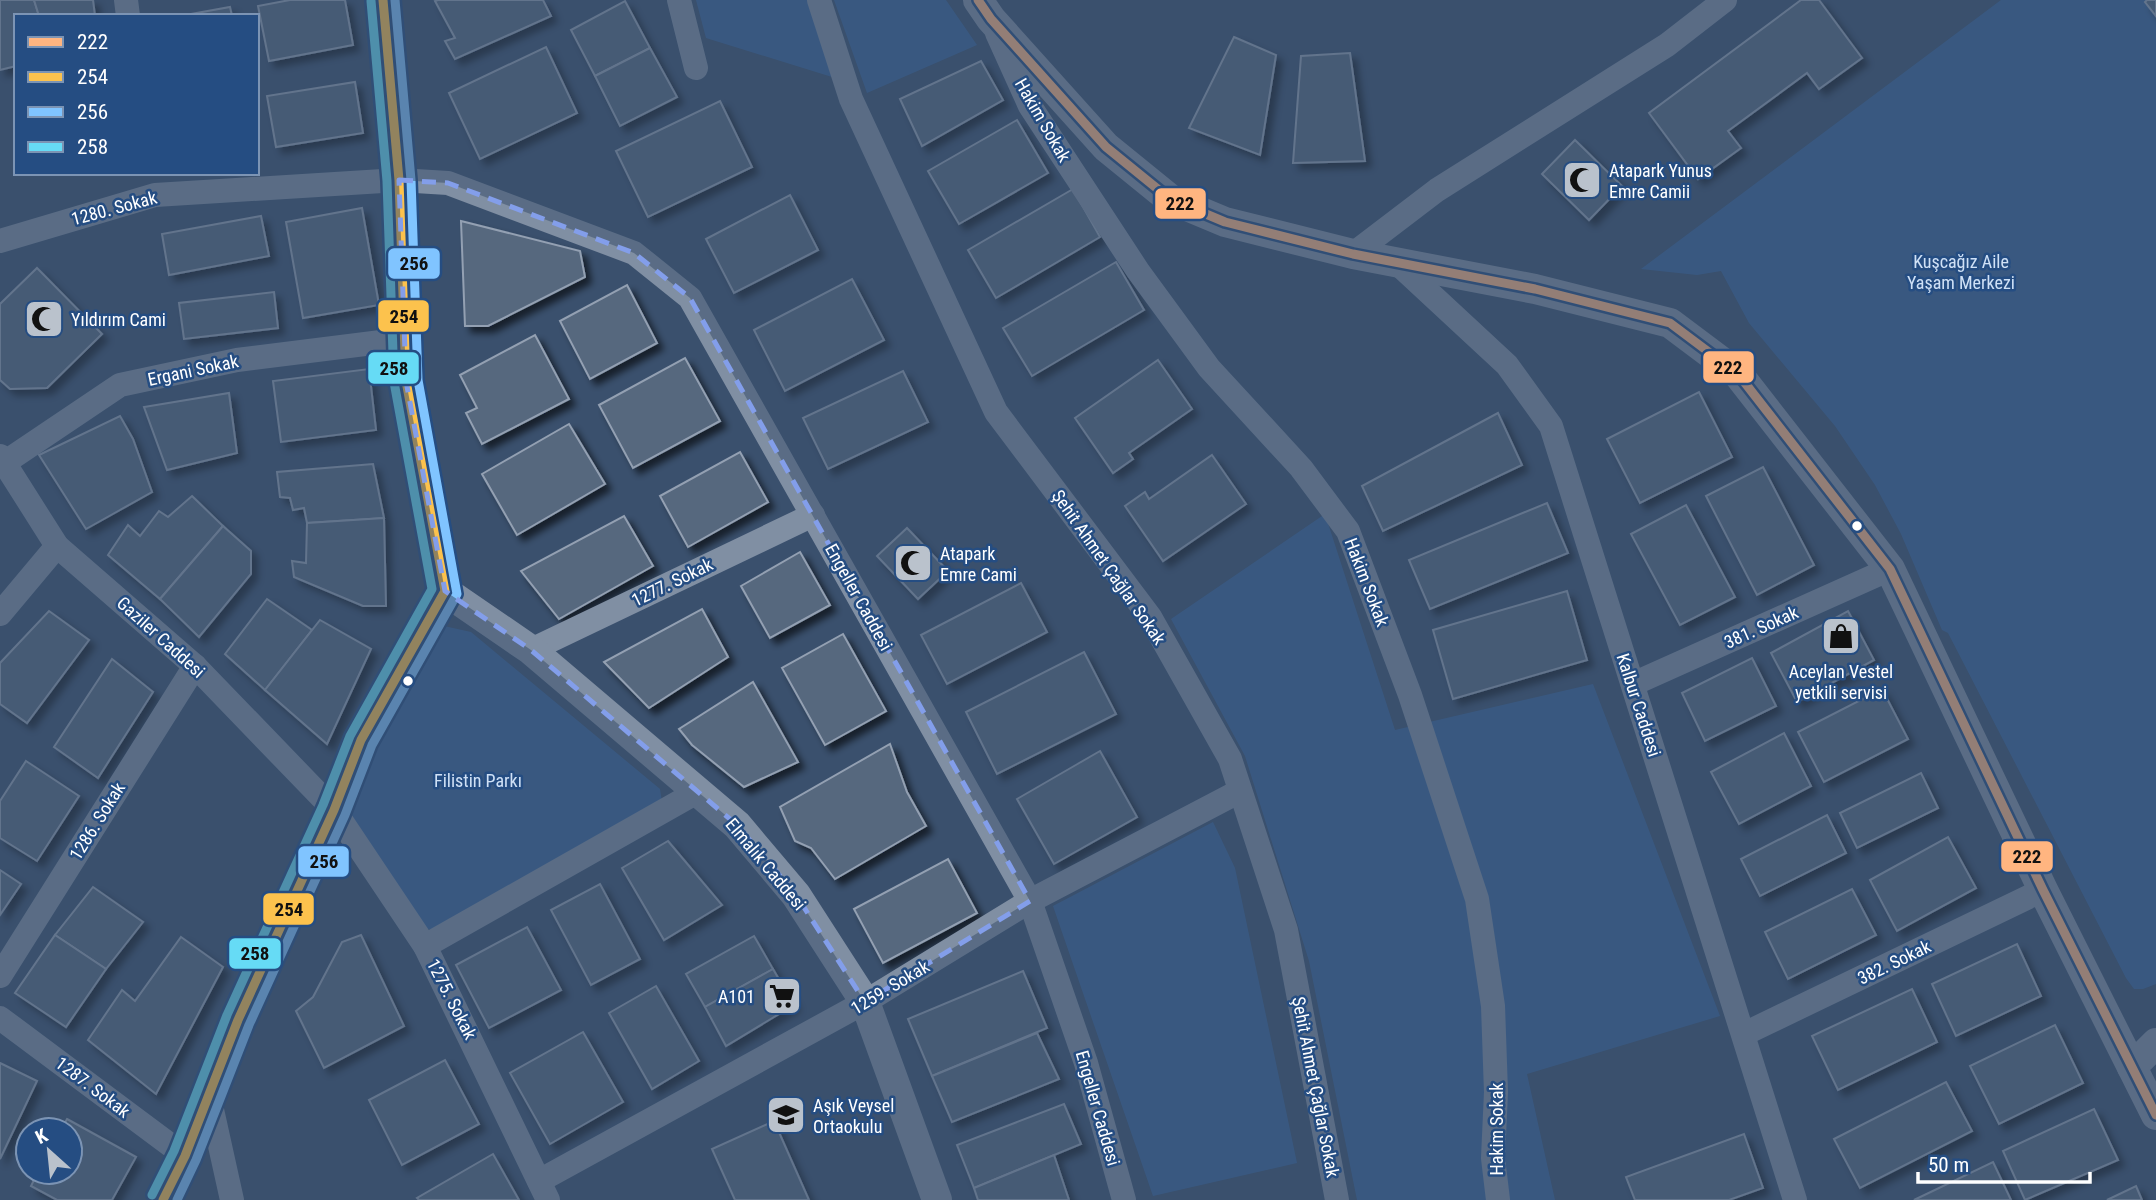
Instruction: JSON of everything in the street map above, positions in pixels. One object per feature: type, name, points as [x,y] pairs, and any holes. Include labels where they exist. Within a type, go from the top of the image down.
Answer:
[{"type":"street","points":[[163,1200],[185,1156],[238,1020],[334,810],[360,740],[445,592],[407,381],[399,180],[383,0]]},
{"type":"street","points":[[679,0],[696,68]]},
{"type":"street","name":"Şehit Ahmet Çağlar Sokak","points":[[820,0],[851,99],[996,412],[1150,617],[1230,759],[1286,930],[1338,1200]]},
{"type":"street","points":[[1353,254],[1437,190],[1667,46],[1725,0]]},
{"type":"street","points":[[985,10],[1106,147],[1170,199],[1225,222],[1353,254],[1535,289],[1670,323],[1738,374],[1890,569],[2043,890],[2156,1115]]},
{"type":"street","name":"Hakim Sokak","points":[[985,10],[1030,106],[1138,271],[1209,368],[1301,468],[1348,531],[1410,695],[1477,899],[1493,1006],[1496,1091],[1493,1158],[1498,1200]]},
{"type":"street","name":"1280. Sokak","points":[[0,241],[154,184],[399,180]]},
{"type":"street","name":"Engeller Caddesi","points":[[399,180],[448,183],[634,253],[690,298],[1030,901],[1086,1063],[1124,1200]]},
{"type":"street","name":"Kalbur Caddesi","points":[[1396,262],[1507,365],[1551,426],[1795,1200]]},
{"type":"street","name":"Ergani Sokak","points":[[2,460],[120,385],[237,360],[405,339]]},
{"type":"street","name":"Gaziler Caddesi","points":[[2,460],[57,546],[195,666],[334,810]]},
{"type":"street","name":"1277. Sokak","points":[[531,650],[813,515]]},
{"type":"street","points":[[0,614],[57,546]]},
{"type":"street","name":"381. Sokak","points":[[1633,684],[1890,569]]},
{"type":"street","name":"Elmalık Caddesi","points":[[445,592],[531,650],[737,825],[796,895],[865,1002],[937,1200]]},
{"type":"street","name":"1286. Sokak","points":[[0,976],[195,666]]},
{"type":"street","name":"1259. Sokak","points":[[543,1191],[865,1002],[1030,901],[1240,791]]},
{"type":"street","points":[[425,946],[697,792]]},
{"type":"street","name":"1275. Sokak","points":[[334,810],[425,946],[543,1191]]},
{"type":"street","name":"382. Sokak","points":[[1744,1034],[2043,890]]},
{"type":"street","name":"1287. Sokak","points":[[0,1018],[185,1156]]},
{"type":"street","points":[[2132,1067],[2156,1043]]},
{"type":"street","points":[[209,1096],[232,1200]]},
{"type":"highlighted area","points":[[399,180],[448,183],[634,253],[690,298],[1030,901],[865,1002],[796,895],[737,825],[531,650],[445,591],[406,381]]},
{"type":"green space","points":[[696,0],[807,0],[832,77],[706,38]]},
{"type":"green space","points":[[834,0],[946,0],[977,45],[867,93]]},
{"type":"green space","name":"Kuşcağız Aile Yaşam Merkezi","points":[[2001,0],[2156,0],[2156,984],[2143,989],[2134,989],[2126,978],[1948,633],[1942,630],[1901,534],[1875,485],[1835,426],[1749,323],[1721,271],[1697,275],[1641,269]]},
{"type":"green space","points":[[1325,514],[1395,730],[1593,684],[1720,1016],[1527,1074],[1555,1200],[1357,1200],[1309,961],[1245,756],[1171,619]]},
{"type":"green space","name":"Filistin Parkı","points":[[444,626],[471,632],[660,789],[662,802],[439,928],[425,930],[347,812],[375,738],[399,690]]},
{"type":"green space","points":[[1213,822],[1235,868],[1297,1163],[1153,1196],[1053,906]]},
{"type":"building","points":[[0,0],[34,0],[38,14],[14,14],[14,66],[0,70]]},
{"type":"building","points":[[34,0],[93,0],[95,14],[38,14]]},
{"type":"building","points":[[290,0],[345,0],[353,45],[269,61],[258,6]]},
{"type":"building","points":[[543,0],[551,16],[455,59],[445,41],[455,38],[435,1]]},
{"type":"building","points":[[1801,0],[1819,0],[1862,58],[1819,89],[1807,73],[1728,131],[1741,148],[1698,179],[1649,113]]},
{"type":"building","points":[[2156,0],[2156,16],[2145,2]]},
{"type":"building","points":[[625,1],[650,48],[595,76],[571,30]]},
{"type":"building","points":[[230,7],[232,14],[191,14]]},
{"type":"building","points":[[1234,37],[1276,55],[1260,155],[1189,128]]},
{"type":"building","points":[[546,47],[577,113],[480,159],[449,93]]},
{"type":"building","points":[[650,48],[677,97],[620,126],[595,76]]},
{"type":"building","points":[[1350,53],[1365,161],[1293,163],[1301,56]]},
{"type":"building","points":[[981,61],[1003,100],[922,146],[900,99]]},
{"type":"building","points":[[355,82],[363,133],[276,147],[267,96]]},
{"type":"building","points":[[720,101],[752,167],[648,217],[616,151]]},
{"type":"building","points":[[1017,120],[1048,173],[959,224],[928,171]]},
{"type":"building","name":"Atapark Yunus Emre Camii","points":[[1575,140],[1622,186],[1589,220],[1542,174]]},
{"type":"building","points":[[1073,189],[1100,237],[996,298],[968,250]]},
{"type":"building","points":[[790,195],[818,250],[734,293],[706,239]]},
{"type":"building","points":[[362,208],[379,305],[303,318],[286,222]]},
{"type":"building","points":[[261,216],[269,256],[169,275],[162,234]]},
{"type":"building","points":[[461,221],[580,251],[585,277],[488,326],[465,326]]},
{"type":"building","points":[[1116,262],[1144,310],[1032,376],[1003,328]]},
{"type":"building","name":"Yıldırım Cami","points":[[37,268],[102,334],[47,388],[10,389],[0,380],[0,304]]},
{"type":"building","points":[[852,279],[884,340],[785,391],[754,330]]},
{"type":"building","points":[[627,285],[657,343],[590,379],[560,321]]},
{"type":"building","points":[[274,292],[278,328],[184,339],[179,303]]},
{"type":"building","points":[[535,335],[569,399],[482,444],[466,413],[477,408],[460,375]]},
{"type":"building","points":[[685,358],[720,421],[633,468],[599,405]]},
{"type":"building","points":[[1158,360],[1192,409],[1129,453],[1133,459],[1113,473],[1075,418]]},
{"type":"building","points":[[369,369],[376,430],[281,442],[273,381]]},
{"type":"building","points":[[903,371],[928,422],[828,469],[803,418]]},
{"type":"building","points":[[1699,392],[1732,457],[1640,503],[1607,439]]},
{"type":"building","points":[[229,393],[237,453],[167,470],[144,407]]},
{"type":"building","points":[[1498,413],[1522,465],[1383,531],[1362,486]]},
{"type":"building","points":[[120,416],[133,439],[152,492],[86,529],[39,455]]},
{"type":"building","points":[[569,424],[605,484],[517,535],[482,474]]},
{"type":"building","points":[[740,452],[768,502],[688,547],[660,496]]},
{"type":"building","points":[[1212,455],[1246,504],[1163,561],[1125,506],[1145,492],[1149,499]]},
{"type":"building","points":[[373,464],[384,518],[307,523],[304,508],[293,510],[290,498],[280,497],[277,472]]},
{"type":"building","points":[[1763,467],[1814,565],[1757,595],[1706,496]]},
{"type":"building","points":[[192,496],[223,526],[160,599],[108,555],[128,525],[140,536],[159,511],[168,517]]},
{"type":"building","points":[[1547,503],[1568,553],[1430,609],[1409,560]]},
{"type":"building","points":[[1686,505],[1735,597],[1680,625],[1631,534]]},
{"type":"building","points":[[624,516],[653,566],[559,619],[521,571]]},
{"type":"building","points":[[384,518],[386,606],[363,606],[294,577],[292,561],[306,563],[307,523]]},
{"type":"building","points":[[223,526],[251,551],[251,574],[199,637],[160,599]]},
{"type":"building","name":"Atapark Emre Cami","points":[[907,528],[948,571],[918,599],[877,556]]},
{"type":"building","points":[[800,552],[830,605],[770,638],[741,586]]},
{"type":"building","points":[[1021,583],[1047,632],[947,684],[921,635]]},
{"type":"building","points":[[1567,591],[1587,660],[1453,699],[1433,630]]},
{"type":"building","points":[[267,599],[312,630],[265,690],[225,654]]},
{"type":"building","points":[[702,609],[728,657],[649,708],[604,662]]},
{"type":"building","points":[[49,611],[89,640],[27,723],[0,704],[0,663]]},
{"type":"building","points":[[1848,611],[1874,660],[1797,702],[1771,653]]},
{"type":"building","points":[[320,620],[371,649],[327,744],[265,690]]},
{"type":"building","points":[[843,634],[886,711],[825,745],[782,668]]},
{"type":"building","points":[[1084,652],[1116,714],[997,774],[966,712]]},
{"type":"building","points":[[1752,658],[1776,706],[1705,741],[1682,693]]},
{"type":"building","points":[[112,659],[153,692],[98,778],[54,747]]},
{"type":"building","points":[[753,682],[798,762],[744,787],[692,745],[679,729]]},
{"type":"building","points":[[1882,689],[1908,739],[1824,782],[1798,732]]},
{"type":"building","points":[[1784,733],[1811,786],[1739,824],[1711,772]]},
{"type":"building","points":[[890,744],[907,792],[926,826],[835,879],[811,848],[795,841],[780,807]]},
{"type":"building","points":[[1100,751],[1137,817],[1054,864],[1017,799]]},
{"type":"building","points":[[26,761],[79,796],[37,861],[0,838],[0,801]]},
{"type":"building","points":[[1921,773],[1938,808],[1857,848],[1840,813]]},
{"type":"building","points":[[1827,815],[1846,853],[1760,896],[1741,859]]},
{"type":"building","points":[[1948,837],[1976,888],[1897,931],[1870,880]]},
{"type":"building","points":[[668,841],[722,905],[664,940],[622,868]]},
{"type":"building","points":[[948,859],[977,913],[883,963],[854,909]]},
{"type":"building","points":[[0,870],[21,884],[0,915]]},
{"type":"building","points":[[600,884],[640,959],[591,985],[551,910]]},
{"type":"building","points":[[93,887],[143,922],[106,969],[55,935]]},
{"type":"building","points":[[1852,889],[1876,935],[1788,979],[1765,932]]},
{"type":"building","points":[[527,927],[561,990],[489,1028],[456,965]]},
{"type":"building","points":[[55,935],[106,969],[66,1027],[15,993]]},
{"type":"building","points":[[361,935],[404,1026],[324,1068],[296,1011],[313,997],[342,942]]},
{"type":"building","points":[[754,936],[773,969],[705,1007],[686,974]]},
{"type":"building","points":[[181,937],[223,967],[156,1094],[88,1040],[122,990],[135,1001]]},
{"type":"building","points":[[2017,944],[2041,996],[1956,1036],[1932,984]]},
{"type":"building","points":[[773,969],[794,1005],[726,1046],[705,1007]]},
{"type":"building","points":[[1023,971],[1047,1028],[932,1076],[908,1019]]},
{"type":"building","points":[[656,986],[699,1061],[652,1089],[609,1013]]},
{"type":"building","points":[[1912,989],[1937,1042],[1838,1090],[1812,1036]]},
{"type":"building","points":[[2055,1025],[2083,1083],[1999,1124],[1970,1066]]},
{"type":"building","points":[[583,1032],[623,1102],[550,1144],[510,1073]]},
{"type":"building","points":[[1037,1033],[1059,1079],[952,1122],[932,1076]]},
{"type":"building","points":[[445,1060],[479,1124],[402,1165],[369,1100]]},
{"type":"building","points":[[0,1063],[37,1081],[20,1116],[14,1116],[14,1129],[0,1159]]},
{"type":"building","points":[[1946,1082],[1972,1131],[1860,1188],[1834,1139]]},
{"type":"building","points":[[1064,1104],[1081,1144],[974,1188],[957,1145]]},
{"type":"building","points":[[2094,1109],[2118,1160],[2025,1200],[2003,1151]]},
{"type":"building","points":[[774,1121],[809,1200],[735,1200],[712,1149]]},
{"type":"building","points":[[84,1128],[136,1157],[112,1200],[57,1200],[31,1186],[84,1186]]},
{"type":"building","points":[[1744,1134],[1763,1188],[1729,1200],[1635,1200],[1626,1177]]},
{"type":"building","points":[[493,1154],[519,1200],[417,1198]]},
{"type":"building","points":[[1054,1155],[1069,1200],[978,1200],[974,1188]]},
{"type":"building","points":[[1993,1162],[2011,1200],[1914,1200]]},
{"type":"building","points":[[2136,1186],[2142,1200],[2107,1200]]},
{"type":"transit line","name":"254","points":[[163,1200],[185,1156],[238,1020],[334,810],[361,740],[445,591],[406,381],[399,180],[383,0]]},
{"type":"transit line","name":"256","points":[[177,1200],[196,1160],[249,1025],[345,815],[372,745],[457,594],[418,380],[411,180],[395,0]]},
{"type":"transit line","name":"222","points":[[978,0],[991,19],[1106,147],[1170,199],[1225,222],[1353,254],[1535,289],[1670,323],[1738,374],[1890,569],[2043,890],[2156,1115]]},
{"type":"transit line","name":"258","points":[[152,1195],[174,1151],[227,1015],[323,805],[350,736],[432,589],[394,382],[387,181],[371,1]]},
{"type":"place","name":"Atapark Yunus Emre Camii","points":[[1582,180]]},
{"type":"place","name":"Yıldırım Cami","points":[[44,319]]},
{"type":"place","name":"Atapark Emre Cami","points":[[913,563]]},
{"type":"place","name":"Aceylan Vestel yetkili servisi","points":[[1841,636]]},
{"type":"place","name":"A101","points":[[782,996]]},
{"type":"place","name":"Aşık Veysel Ortaokulu","points":[[786,1115]]}]
